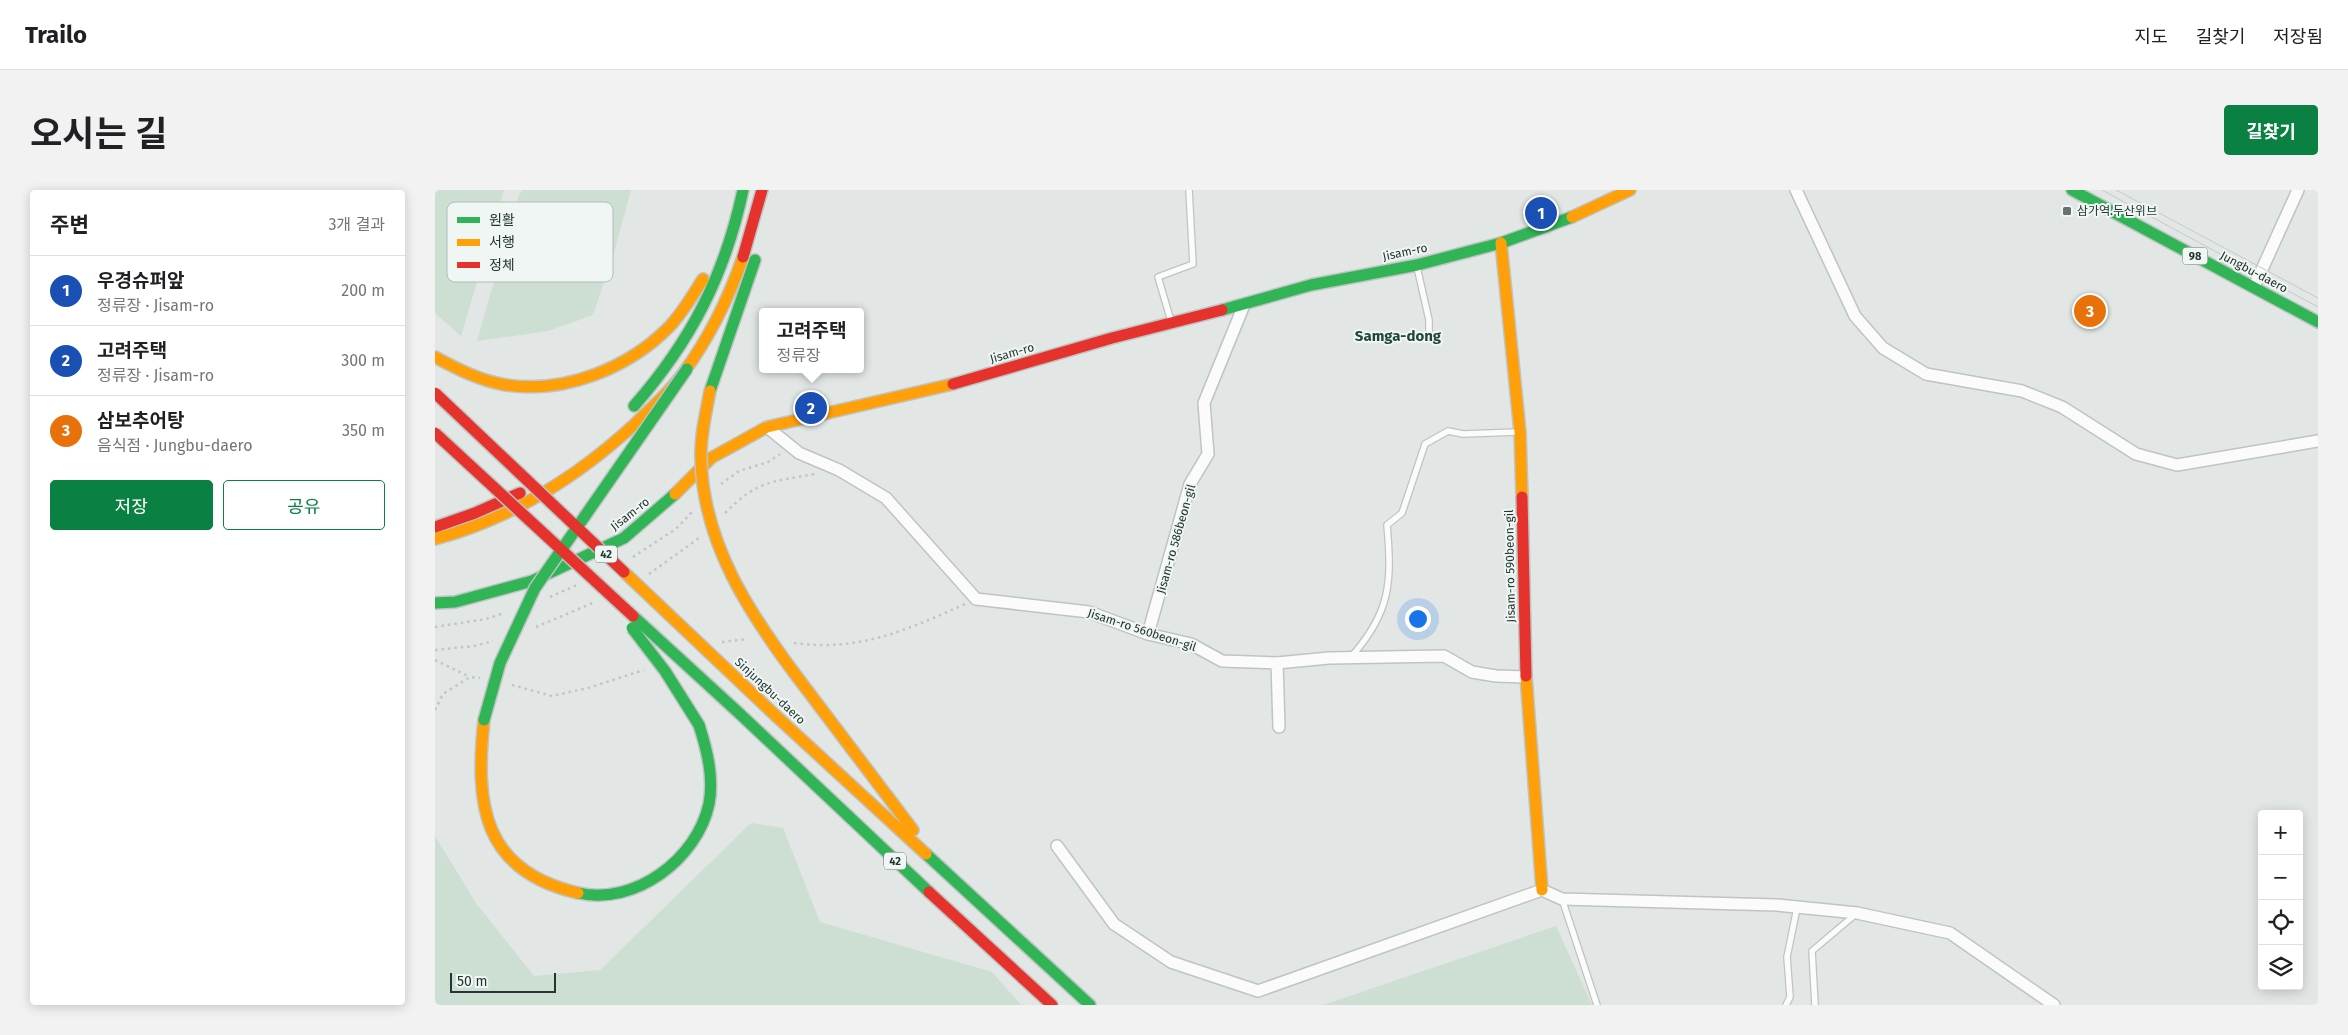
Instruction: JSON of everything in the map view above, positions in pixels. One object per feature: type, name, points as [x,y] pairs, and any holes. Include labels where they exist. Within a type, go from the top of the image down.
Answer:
[{"type":"main road","points":[[628,412],[657,381],[695,323],[713,288],[729,245],[743,190]]},
{"type":"main road","points":[[597,582],[665,671],[699,726],[710,766],[710,792],[706,813],[699,832],[679,860],[649,882],[631,890],[594,895],[575,894],[542,882],[511,860],[496,841],[484,813],[481,792],[480,767],[484,720],[500,663],[535,588],[687,369],[717,316],[747,250],[764,190]]},
{"type":"main road","points":[[764,190],[765,210],[757,253],[710,391],[703,428],[701,459],[705,495],[714,533],[727,570],[746,605],[864,768],[948,875]]},
{"type":"main road","name":"Jisam-ro","points":[[435,603],[455,602],[532,581],[624,538],[662,506],[711,458],[767,426],[954,384],[1112,338],[1244,305],[1311,285],[1417,265],[1501,243],[1584,213],[1630,190]]},
{"type":"main road","name":"Jungbu-daero","points":[[2072,190],[2318,322]]},
{"type":"main road","points":[[435,357],[456,369],[485,379],[516,386],[551,386],[581,381],[616,367],[642,351],[672,326],[694,298],[740,206]]},
{"type":"main road","name":"Jisam-ro 590beon-gil","points":[[1501,243],[1520,432],[1526,677],[1543,890]]},
{"type":"main road","points":[[435,539],[458,534],[506,516],[582,469],[638,420],[687,369]]},
{"type":"main road","name":"Sinjungbu-daero","points":[[435,393],[776,716],[1090,1005]]},
{"type":"main road","name":"42","points":[[435,433],[1052,1005]]},
{"type":"main road","points":[[435,526],[475,513],[526,490],[555,472]]},
{"type":"street","points":[[1796,190],[1855,316],[1883,348],[1926,374],[2022,391],[2061,407],[2136,454],[2177,464],[2318,441]]},
{"type":"street","points":[[2254,287],[2297,190]]},
{"type":"street","name":"Jisam-ro 586beon-gil","points":[[1148,634],[1190,484],[1208,454],[1204,403],[1244,305]]},
{"type":"street","name":"Jisam-ro 560beon-gil","points":[[767,426],[799,453],[839,470],[886,498],[976,599],[1089,612],[1148,634],[1191,644],[1222,661],[1277,663],[1350,658],[1444,656],[1471,672],[1496,676],[1526,677]]},
{"type":"street","points":[[1277,663],[1279,727]]},
{"type":"street","points":[[1057,846],[1114,924],[1171,962],[1258,991],[1543,890],[1562,899],[1777,905],[1857,913],[1950,933],[2055,1005]]},
{"type":"lane","points":[[1172,323],[1158,277],[1193,264],[1189,190]]},
{"type":"lane","points":[[1417,265],[1429,320],[1429,335]]},
{"type":"lane","points":[[1350,658],[1368,638],[1385,604],[1390,564],[1387,525],[1403,513],[1425,444],[1448,431],[1463,434],[1520,432]]},
{"type":"lane","points":[[1562,899],[1597,1005]]},
{"type":"lane","points":[[1786,1005],[1790,996],[1787,957],[1797,908]]},
{"type":"lane","points":[[1815,1005],[1812,952],[1857,913]]},
{"type":"path","points":[[435,660],[469,677]]},
{"type":"green space","points":[[435,190],[504,190],[500,202],[447,202],[447,282],[477,282],[461,336],[435,313]]},
{"type":"green space","points":[[523,190],[631,190],[613,255],[613,202],[517,202],[519,194]]},
{"type":"green space","points":[[494,282],[604,282],[593,315],[548,331],[477,341]]},
{"type":"green space","points":[[751,823],[783,828],[820,922],[992,972],[1021,1005],[435,1005],[435,836],[476,903],[534,976],[600,970]]},
{"type":"green space","points":[[1556,926],[1592,1005],[1323,1005]]},
{"type":"tram line","points":[[2102,190],[2318,307]]},
{"type":"tram line","points":[[2116,190],[2318,298]]},
{"type":"traffic: fast","points":[[634,406],[673,357],[703,306],[716,279],[743,190]]},
{"type":"traffic: fast","points":[[2072,190],[2318,322]]},
{"type":"traffic: fast","points":[[1222,310],[1311,285],[1417,265],[1501,243],[1572,217]]},
{"type":"traffic: fast","points":[[710,391],[755,260]]},
{"type":"traffic: fast","points":[[484,720],[500,663],[535,588],[687,369]]},
{"type":"traffic: fast","points":[[435,603],[455,602],[532,581],[624,538],[675,494]]},
{"type":"traffic: fast","points":[[633,616],[740,714]]},
{"type":"traffic: fast","points":[[632,628],[665,671],[699,725]]},
{"type":"traffic: fast","points":[[740,714],[929,892]]},
{"type":"traffic: fast","points":[[578,893],[600,895],[621,892],[641,885],[660,874],[677,860],[691,843],[702,824],[709,804],[711,784],[705,744],[699,725]]},
{"type":"traffic: fast","points":[[926,854],[1090,1005]]},
{"type":"traffic: slow","points":[[1572,217],[1630,190]]},
{"type":"traffic: slow","points":[[1501,243],[1520,432],[1522,497]]},
{"type":"traffic: slow","points":[[435,539],[491,520],[543,493],[592,461],[637,422],[679,379],[702,345],[718,317],[743,257]]},
{"type":"traffic: slow","points":[[435,357],[478,378],[506,385],[528,387],[551,385],[595,375],[616,365],[654,341],[679,315],[703,279]]},
{"type":"traffic: slow","points":[[675,494],[711,458],[767,427],[953,384]]},
{"type":"traffic: slow","points":[[710,391],[701,442],[704,490],[710,520],[732,576],[746,602],[798,678]]},
{"type":"traffic: slow","points":[[624,572],[776,716]]},
{"type":"traffic: slow","points":[[1526,676],[1542,890]]},
{"type":"traffic: slow","points":[[798,678],[913,830]]},
{"type":"traffic: slow","points":[[776,716],[926,854]]},
{"type":"traffic: slow","points":[[484,720],[481,779],[484,806],[492,830],[504,851],[522,868],[546,883],[578,893]]},
{"type":"traffic: jam","points":[[743,257],[762,190]]},
{"type":"traffic: jam","points":[[953,384],[1112,338],[1222,310]]},
{"type":"traffic: jam","points":[[435,393],[624,572]]},
{"type":"traffic: jam","points":[[435,433],[633,616]]},
{"type":"traffic: jam","points":[[435,527],[475,513],[520,493]]},
{"type":"traffic: jam","points":[[1522,497],[1526,676]]},
{"type":"traffic: jam","points":[[929,892],[1052,1005]]},
{"type":"place","name":"삼가역.두산위브","points":[[2067,211]]},
{"type":"place","name":"우경슈퍼앞","points":[[1541,213]]},
{"type":"place","name":"삼보추어탕","points":[[2090,311]]},
{"type":"place","name":"고려주택","points":[[811,408]]},
{"type":"district","name":"Samga-dong","points":[[1398,336]]}]
